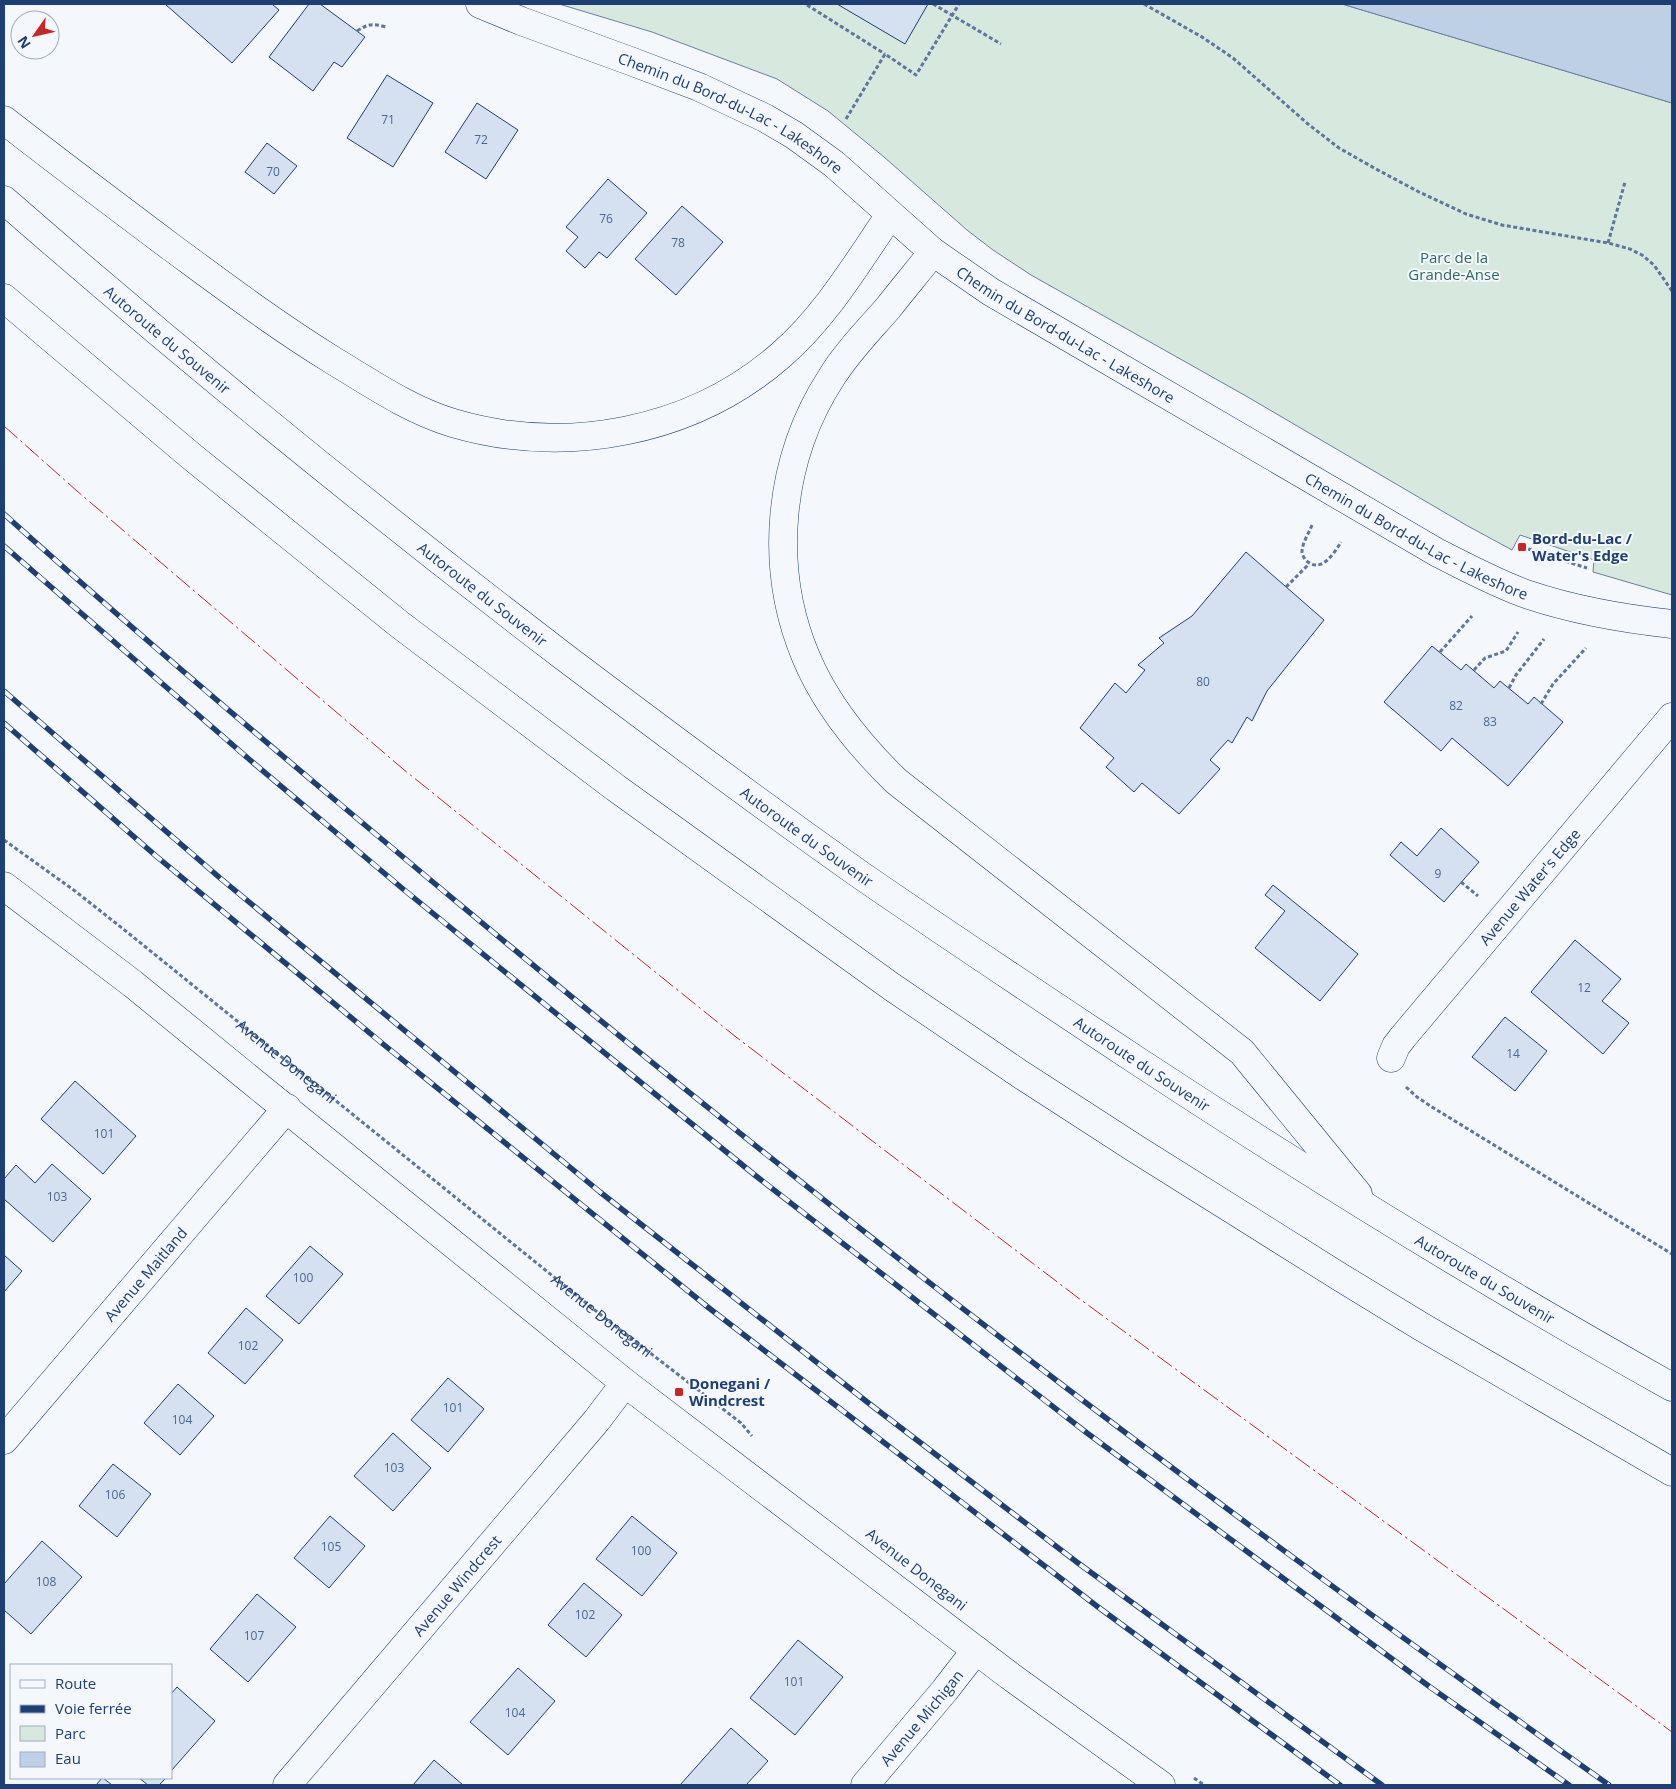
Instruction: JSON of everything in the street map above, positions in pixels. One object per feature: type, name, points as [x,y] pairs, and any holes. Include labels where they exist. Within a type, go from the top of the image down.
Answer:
[{"type":"main road","name":"Chemin du Bord-du-Lac - Lakeshore","points":[[480,4],[699,87],[765,118],[794,135],[834,164],[933,252],[964,275],[1438,553],[1476,573],[1530,595],[1556,602],[1672,624]]},
{"type":"main road","points":[[4,120],[65,168],[252,307],[370,383],[419,410],[451,422],[490,432],[526,437],[561,438],[605,435],[642,428],[680,416],[717,399],[752,378],[781,356],[808,329],[830,302],[890,215]]},
{"type":"main road","name":"Autoroute du Souvenir","points":[[4,200],[209,375],[310,458],[506,612],[697,756],[858,872],[1017,982],[1267,1146],[1515,1298],[1672,1387]]},
{"type":"main road","points":[[933,252],[844,358],[813,410],[798,444],[784,510],[783,546],[786,582],[794,619],[806,656],[823,691],[844,724],[868,754],[896,781],[1242,1052],[1370,1209]]},
{"type":"main road","points":[[4,298],[191,456],[399,624],[616,788],[892,987],[1020,1074],[1340,1278],[1672,1472]]},
{"type":"main road","name":"Avenue Water's Edge","points":[[1391,1058],[1396,1046],[1403,1037],[1672,717]]},
{"type":"main road","name":"Avenue Donegani","points":[[4,886],[134,984],[625,1382],[976,1650],[1161,1785]]},
{"type":"main road","name":"Avenue Maitland","points":[[4,1440],[286,1108]]},
{"type":"main road","name":"Avenue Windcrest","points":[[287,1785],[590,1428],[625,1382]]},
{"type":"main road","name":"Avenue Michigan","points":[[865,1785],[976,1650]]},
{"type":"path","points":[[807,4],[916,74],[959,4]]},
{"type":"path","points":[[933,4],[1001,44]]},
{"type":"path","points":[[1144,4],[1202,37],[1232,58],[1308,124],[1339,148],[1419,192],[1466,214],[1502,225],[1608,243],[1642,255],[1654,265],[1672,291]]},
{"type":"path","points":[[357,31],[367,24],[386,27]]},
{"type":"path","points":[[846,119],[885,54]]},
{"type":"path","points":[[1608,243],[1624,182]]},
{"type":"path","points":[[1312,525],[1302,551],[1304,559],[1309,564],[1325,563],[1334,554],[1341,542]]},
{"type":"path","points":[[1522,547],[1587,568]]},
{"type":"path","points":[[1286,588],[1309,564]]},
{"type":"path","points":[[1440,652],[1472,616]]},
{"type":"path","points":[[1474,670],[1485,658],[1506,651],[1518,632]]},
{"type":"path","points":[[1509,688],[1516,675],[1544,639]]},
{"type":"path","points":[[1541,704],[1553,684],[1586,648]]},
{"type":"path","name":"Avenue Donegani","points":[[4,840],[74,891],[192,984],[570,1290],[741,1423],[757,1441]]},
{"type":"path","points":[[1461,882],[1483,900]]},
{"type":"path","points":[[1404,1085],[1416,1097],[1672,1254]]},
{"type":"path","points":[[1191,1776],[1204,1785]]},
{"type":"green space","name":"Parc de la Grande-Anse","points":[[559,4],[1342,4],[1672,103],[1672,595],[1593,572],[1594,560],[1520,535],[1512,550],[1246,396],[1031,275],[967,230],[828,111],[777,79],[652,32]]},
{"type":"water","points":[[1342,4],[1672,4],[1672,103]]},
{"type":"building","points":[[165,4],[272,4],[279,10],[232,63]]},
{"type":"building","points":[[309,4],[320,4],[365,37],[342,67],[334,62],[313,91],[269,57]]},
{"type":"building","points":[[837,4],[928,4],[905,44]]},
{"type":"building","points":[[387,75],[433,103],[393,167],[347,138]]},
{"type":"building","points":[[477,103],[518,130],[486,179],[445,152]]},
{"type":"building","points":[[267,143],[297,166],[274,194],[245,172]]},
{"type":"building","points":[[608,179],[647,213],[607,258],[599,252],[585,268],[566,251],[578,237],[566,227]]},
{"type":"building","points":[[682,206],[723,242],[676,295],[635,259]]},
{"type":"building","points":[[1246,552],[1324,620],[1267,691],[1252,721],[1247,717],[1232,743],[1228,740],[1210,760],[1220,769],[1179,814],[1142,783],[1134,792],[1106,767],[1114,758],[1080,728],[1115,683],[1126,693],[1145,670],[1138,665],[1164,643],[1159,638],[1192,616]]},
{"type":"building","points":[[1432,646],[1461,670],[1466,664],[1494,688],[1500,681],[1528,704],[1534,697],[1563,722],[1508,786],[1452,738],[1441,751],[1384,702]]},
{"type":"building","points":[[1441,828],[1479,862],[1444,902],[1390,855],[1401,842],[1417,856]]},
{"type":"building","points":[[1273,885],[1358,954],[1320,1001],[1255,948],[1285,911],[1265,895]]},
{"type":"building","points":[[1575,940],[1621,979],[1602,1001],[1629,1023],[1603,1054],[1531,992]]},
{"type":"building","points":[[1505,1017],[1547,1051],[1515,1091],[1472,1057]]},
{"type":"building","points":[[75,1081],[136,1136],[103,1174],[41,1119]]},
{"type":"building","points":[[52,1164],[91,1199],[53,1242],[4,1199],[4,1179],[16,1165],[35,1183]]},
{"type":"building","points":[[310,1246],[343,1274],[299,1324],[266,1296]]},
{"type":"building","points":[[4,1255],[22,1271],[4,1292]]},
{"type":"building","points":[[246,1308],[283,1340],[245,1384],[208,1353]]},
{"type":"building","points":[[448,1378],[484,1409],[448,1452],[411,1420]]},
{"type":"building","points":[[178,1384],[214,1416],[180,1455],[144,1423]]},
{"type":"building","points":[[393,1433],[431,1468],[393,1511],[354,1476]]},
{"type":"building","points":[[113,1464],[151,1494],[117,1537],[79,1506]]},
{"type":"building","points":[[330,1516],[365,1546],[329,1588],[294,1558]]},
{"type":"building","points":[[632,1516],[677,1553],[642,1596],[596,1559]]},
{"type":"building","points":[[42,1541],[82,1577],[31,1634],[4,1610],[4,1584]]},
{"type":"building","points":[[584,1583],[622,1615],[586,1657],[548,1625]]},
{"type":"building","points":[[257,1594],[296,1627],[248,1682],[210,1649]]},
{"type":"building","points":[[798,1640],[843,1677],[795,1735],[750,1698]]},
{"type":"building","points":[[518,1668],[555,1701],[508,1755],[470,1722]]},
{"type":"building","points":[[177,1687],[215,1721],[172,1770],[172,1693]]},
{"type":"building","points":[[731,1728],[768,1761],[746,1785],[680,1785]]},
{"type":"building","points":[[434,1760],[463,1785],[413,1785]]},
{"type":"building","points":[[101,1779],[104,1779],[112,1785],[96,1785]]},
{"type":"building","points":[[140,1779],[165,1779],[159,1785],[148,1785]]},
{"type":"railway","points":[[4,514],[260,737],[441,889],[724,1121],[1013,1347],[1172,1467],[1358,1605],[1609,1785]]},
{"type":"railway","points":[[4,546],[250,760],[403,889],[756,1176],[1087,1433],[1430,1687],[1569,1785]]},
{"type":"railway","points":[[4,691],[220,878],[600,1192],[871,1405],[1078,1563],[1382,1785]]},
{"type":"railway","points":[[4,723],[156,856],[383,1044],[709,1308],[1098,1607],[1340,1785]]},
{"type":"power","points":[[4,426],[77,491],[403,769],[736,1037],[1077,1297],[1672,1732]]},
{"type":"place","name":"Bord-du-Lac / Water's Edge","points":[[1522,547]]},
{"type":"place","name":"Donegani / Windcrest","points":[[679,1392]]}]
